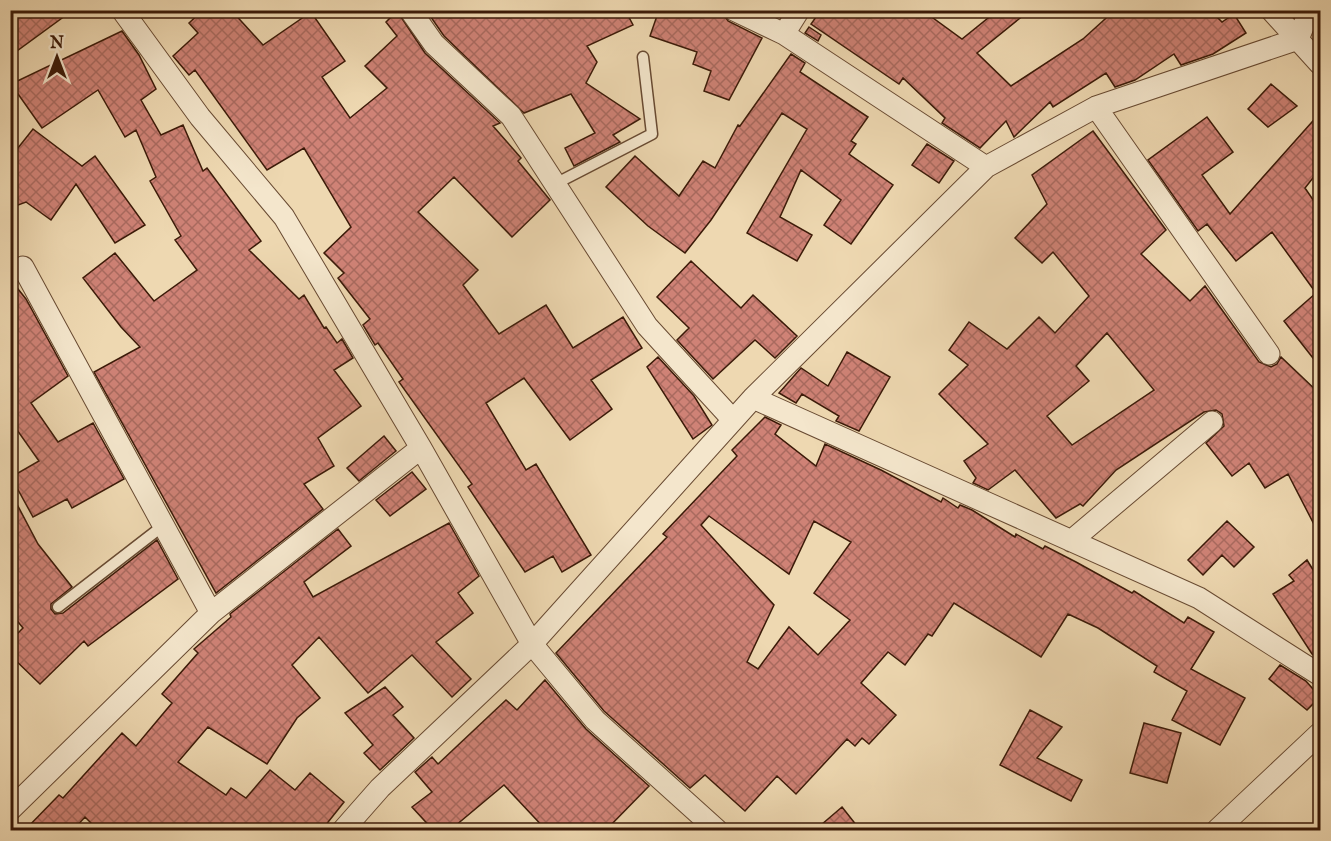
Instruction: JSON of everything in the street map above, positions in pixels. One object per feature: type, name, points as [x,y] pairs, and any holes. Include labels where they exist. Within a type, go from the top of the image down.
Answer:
[{"type":"street","points":[[122,10],[200,117],[284,217],[421,448],[532,644],[595,720],[717,831]]},
{"type":"street","points":[[410,10],[434,44],[511,116],[647,326],[733,420]]},
{"type":"street","points":[[734,10],[784,34],[986,166]]},
{"type":"street","points":[[784,34],[798,10]]},
{"type":"street","points":[[1271,10],[1320,64]]},
{"type":"street","points":[[343,831],[380,788],[532,644],[753,398],[986,166],[1095,107],[1298,39],[1310,10]]},
{"type":"street","points":[[1095,107],[1269,354]]},
{"type":"street","points":[[24,267],[211,613]]},
{"type":"street","points":[[753,398],[1199,598],[1320,675]]},
{"type":"street","points":[[1071,541],[1212,422]]},
{"type":"street","points":[[10,810],[211,613],[421,448]]},
{"type":"street","points":[[1217,831],[1320,733]]},
{"type":"lane","points":[[555,184],[652,134],[643,57]]},
{"type":"lane","points":[[58,607],[164,525]]},
{"type":"building","points":[[10,10],[73,10],[10,56]]},
{"type":"building","points":[[203,10],[231,10],[263,45],[311,12],[345,61],[322,77],[350,118],[387,88],[365,66],[397,36],[386,22],[397,11],[425,53],[500,123],[493,126],[521,158],[518,161],[550,200],[512,237],[454,177],[418,212],[478,270],[463,285],[499,334],[546,305],[573,348],[623,317],[642,348],[591,380],[612,409],[570,440],[524,378],[486,403],[526,470],[536,464],[591,555],[562,572],[553,556],[525,572],[468,487],[472,484],[399,382],[403,379],[378,343],[375,345],[363,325],[370,319],[338,278],[344,273],[324,253],[351,227],[304,148],[267,170],[195,70],[189,75],[173,56],[198,33],[189,23]]},
{"type":"building","points":[[426,10],[625,10],[633,25],[587,46],[597,62],[586,83],[640,119],[613,135],[620,142],[574,166],[565,148],[595,133],[571,94],[524,113],[444,36]]},
{"type":"building","points":[[659,10],[721,10],[728,21],[762,38],[729,100],[704,91],[711,71],[693,64],[697,52],[650,36]]},
{"type":"building","points":[[821,10],[922,10],[962,39],[998,10],[1030,10],[977,53],[1011,86],[1083,39],[1115,10],[1210,10],[1222,22],[1234,14],[1246,33],[1213,54],[1181,65],[1174,54],[1135,80],[1115,87],[1106,73],[1053,107],[1050,102],[1014,137],[1006,121],[980,148],[942,123],[945,118],[903,78],[899,84],[811,24]]},
{"type":"building","points":[[809,27],[821,35],[818,41],[805,33]]},
{"type":"building","points":[[122,31],[139,55],[156,89],[141,100],[161,135],[183,125],[203,171],[207,168],[261,241],[249,250],[299,299],[304,295],[324,328],[326,327],[337,343],[342,339],[353,358],[334,370],[361,406],[318,438],[334,466],[304,484],[323,509],[216,593],[94,372],[140,347],[121,327],[83,278],[115,253],[154,301],[197,270],[175,240],[181,236],[150,181],[156,177],[136,130],[125,137],[98,90],[42,128],[11,84]]},
{"type":"building","points":[[791,54],[805,63],[800,72],[868,117],[851,141],[856,144],[849,154],[893,185],[851,244],[824,225],[841,200],[801,170],[780,217],[812,235],[797,261],[747,233],[807,129],[782,113],[711,220],[685,253],[648,226],[606,187],[635,156],[679,196],[703,161],[715,168],[738,125],[740,126]]},
{"type":"building","points":[[1271,84],[1297,106],[1268,127],[1248,109]]},
{"type":"building","points":[[1320,113],[1320,169],[1305,188],[1320,210],[1320,367],[1284,321],[1316,293],[1272,232],[1236,261],[1207,224],[1198,231],[1148,160],[1207,117],[1233,152],[1202,175],[1230,214]]},
{"type":"building","points":[[33,129],[82,166],[95,156],[145,225],[115,243],[76,184],[51,220],[26,202],[10,208],[10,158]]},
{"type":"building","points":[[1093,131],[1166,230],[1141,254],[1190,301],[1205,286],[1259,362],[1271,367],[1277,364],[1281,357],[1320,394],[1320,536],[1288,474],[1265,488],[1249,463],[1232,476],[1206,443],[1224,426],[1222,414],[1216,410],[1204,412],[1116,470],[1083,506],[1080,504],[1056,518],[1015,470],[988,490],[973,483],[976,478],[964,461],[988,444],[939,394],[968,365],[949,350],[969,322],[1007,349],[1039,317],[1055,333],[1089,296],[1053,252],[1042,263],[1015,238],[1047,204],[1032,175]],"holes":[[[1107,333],[1154,390],[1072,445],[1047,416],[1089,381],[1076,366]]]},
{"type":"building","points":[[927,144],[954,161],[939,183],[912,165]]},
{"type":"building","points":[[691,261],[741,308],[753,295],[797,336],[775,358],[755,340],[713,379],[677,340],[689,328],[657,297]]},
{"type":"building","points":[[10,279],[26,299],[68,376],[31,403],[58,442],[93,423],[124,479],[72,508],[67,499],[33,517],[11,477],[39,461],[10,420]]},
{"type":"building","points":[[847,352],[890,377],[859,431],[836,421],[839,416],[802,394],[796,403],[779,393],[801,368],[828,386]]},
{"type":"building","points":[[658,357],[694,396],[712,425],[693,439],[647,367]]},
{"type":"building","points":[[765,417],[781,425],[775,434],[816,466],[825,444],[941,502],[943,498],[958,508],[960,505],[972,510],[1015,537],[1016,534],[1043,549],[1045,546],[1132,593],[1134,591],[1184,623],[1188,617],[1214,632],[1191,669],[1245,698],[1220,745],[1172,720],[1187,691],[1154,672],[1157,666],[1098,628],[1068,614],[1041,657],[954,603],[932,636],[928,634],[905,665],[888,652],[861,683],[896,715],[869,744],[862,738],[855,746],[847,739],[796,794],[777,776],[745,811],[705,775],[690,788],[604,711],[556,653],[667,537],[663,534],[737,456],[732,450]],"holes":[[[709,516],[789,574],[814,521],[851,542],[814,593],[850,620],[818,655],[789,627],[758,669],[747,662],[774,605],[701,525]]]},
{"type":"building","points":[[384,436],[396,451],[359,481],[347,468]]},
{"type":"building","points":[[412,472],[426,489],[390,516],[376,500]]},
{"type":"building","points":[[10,491],[38,544],[72,587],[51,604],[51,609],[55,614],[63,613],[157,540],[178,579],[88,646],[84,641],[40,684],[10,655],[10,641],[23,628],[10,612]]},
{"type":"building","points":[[1227,521],[1254,547],[1234,567],[1222,555],[1203,575],[1188,560]]},
{"type":"building","points":[[449,523],[479,576],[458,593],[473,613],[436,642],[471,679],[452,697],[412,655],[368,693],[319,637],[292,665],[320,698],[297,718],[267,764],[208,727],[178,762],[226,795],[231,788],[246,798],[270,770],[295,790],[310,773],[344,802],[321,831],[99,831],[85,817],[72,831],[24,831],[59,795],[63,798],[122,733],[136,746],[172,703],[162,694],[198,653],[194,649],[231,617],[230,614],[338,529],[351,546],[304,582],[313,597]]},
{"type":"building","points":[[1307,560],[1320,581],[1320,660],[1312,654],[1273,594],[1294,581],[1289,575]]},
{"type":"building","points":[[1280,665],[1306,681],[1320,697],[1307,710],[1269,679]]},
{"type":"building","points":[[545,680],[586,729],[649,786],[605,831],[547,831],[504,785],[449,831],[434,831],[412,807],[432,792],[415,772],[432,757],[438,764],[506,700],[517,710]]},
{"type":"building","points":[[385,687],[403,707],[393,715],[414,738],[380,770],[364,753],[373,745],[345,713]]},
{"type":"building","points":[[1030,710],[1062,727],[1037,758],[1082,780],[1071,801],[1000,765]]},
{"type":"building","points":[[1144,723],[1181,733],[1167,783],[1130,773]]},
{"type":"building","points":[[842,807],[861,831],[814,831]]}]
